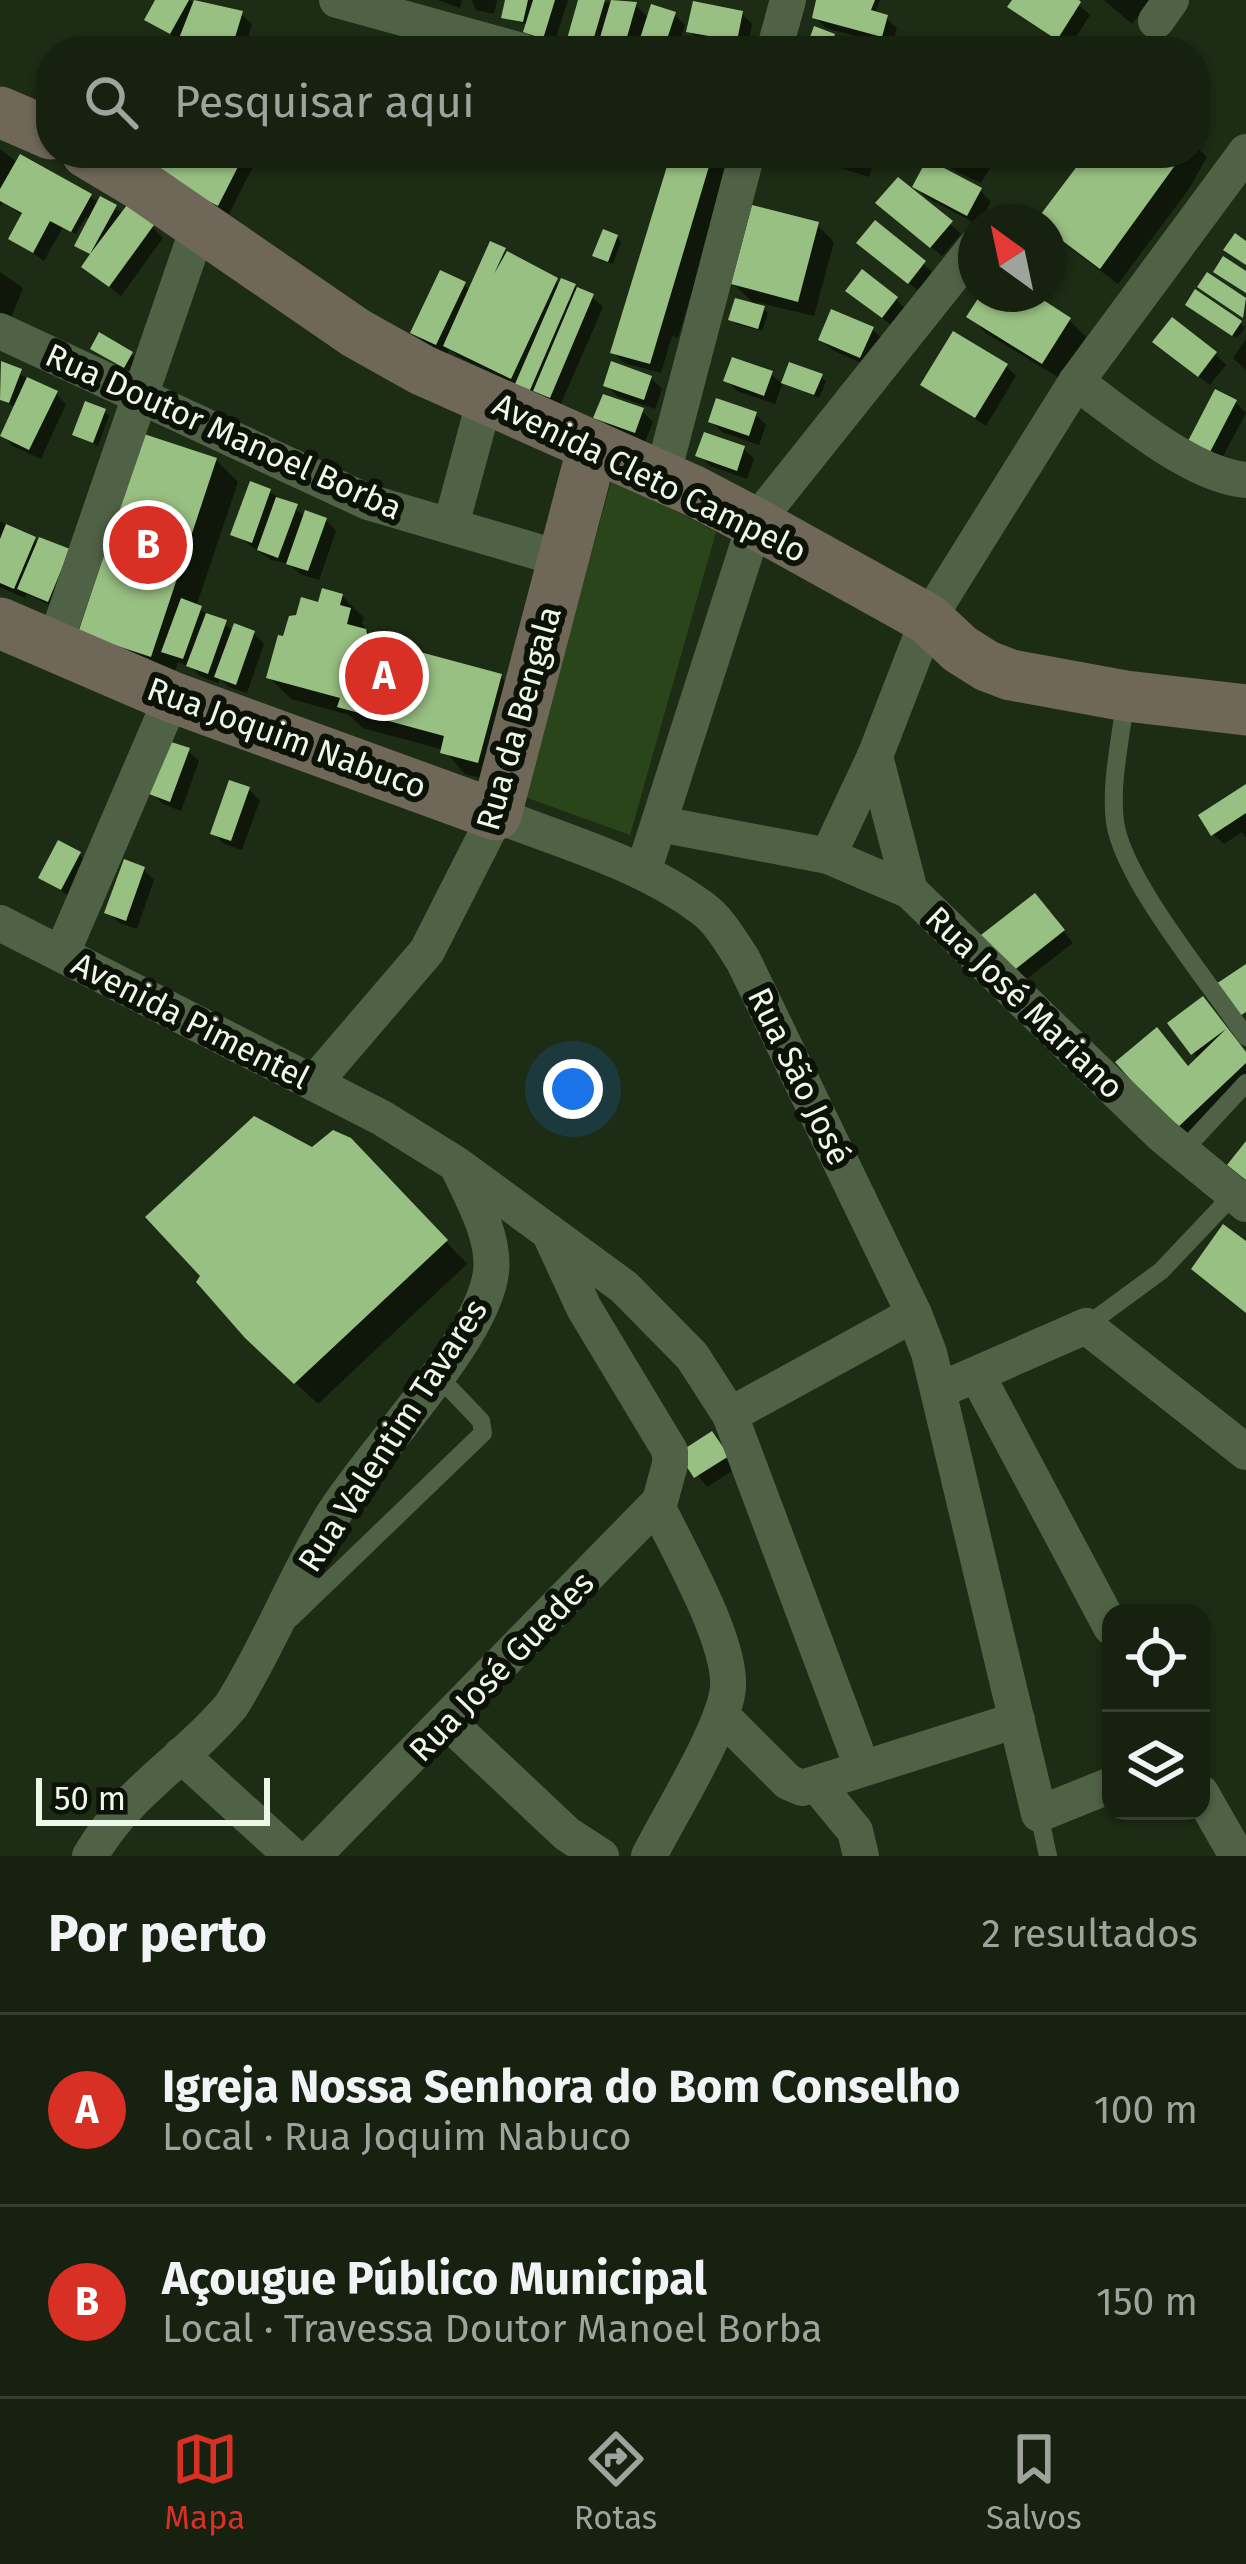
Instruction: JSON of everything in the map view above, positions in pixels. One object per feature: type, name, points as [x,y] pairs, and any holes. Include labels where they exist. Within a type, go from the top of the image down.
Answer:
[{"type":"main road","points":[[0,112],[36,128]]},
{"type":"main road","name":"Avenida Cleto Campelo","points":[[110,168],[356,333],[422,370],[755,523],[928,619],[987,666],[1011,675],[1126,696],[1246,710]]},
{"type":"main road","name":"Rua da Bengala","points":[[496,815],[593,446]]},
{"type":"main road","name":"Rua Joquim Nabuco","points":[[0,623],[172,697],[496,815]]},
{"type":"street","points":[[337,0],[468,36]]},
{"type":"street","points":[[778,36],[788,0]]},
{"type":"street","points":[[811,853],[875,756],[928,619],[1076,382],[1246,152]]},
{"type":"street","points":[[662,477],[743,168]]},
{"type":"street","points":[[54,646],[199,226]]},
{"type":"street","points":[[643,872],[755,523],[958,269]]},
{"type":"street","name":"Rua Doutor Manoel Borba","points":[[0,331],[368,502],[562,560]]},
{"type":"street","points":[[1076,382],[1179,453],[1212,471],[1246,480]]},
{"type":"street","points":[[451,525],[485,398]]},
{"type":"street","points":[[62,952],[172,697]]},
{"type":"street","points":[[875,756],[910,891]]},
{"type":"street","name":"Rua Joquim Nabuco","points":[[496,815],[643,872]]},
{"type":"street","name":"Rua da Bengala","points":[[314,1083],[427,951],[496,815]]},
{"type":"street","name":"Rua José Mariano","points":[[660,824],[811,853],[910,891],[1182,1152],[1239,1199]]},
{"type":"street","name":"Rua São José","points":[[643,872],[704,909],[743,960],[914,1315],[940,1390]]},
{"type":"street","name":"Avenida Pimentel","points":[[0,923],[382,1118],[547,1229],[638,1301],[692,1356],[730,1415],[862,1767]]},
{"type":"street","name":"Rua Valentim Tavares","points":[[104,1850],[132,1797],[231,1706],[338,1508],[437,1375],[483,1302],[492,1267],[488,1237],[456,1164]]},
{"type":"street","name":"Rua José Guedes","points":[[313,1856],[657,1506],[670,1451],[584,1308],[547,1229]]},
{"type":"street","points":[[730,1415],[914,1315]]},
{"type":"street","points":[[1102,1789],[1039,1814],[968,1526],[940,1390],[1086,1326],[1246,1452]]},
{"type":"street","points":[[977,1376],[1102,1610]]},
{"type":"street","points":[[649,1856],[721,1715],[728,1687],[703,1600],[657,1506]]},
{"type":"street","points":[[721,1715],[788,1782],[802,1788],[1017,1720]]},
{"type":"street","points":[[448,1722],[567,1834],[601,1856]]},
{"type":"street","points":[[181,1755],[292,1856]]},
{"type":"street","points":[[817,1785],[854,1831],[861,1856]]},
{"type":"street","points":[[1210,1806],[1239,1852]]},
{"type":"lane","points":[[1126,696],[1114,804],[1117,834],[1142,885],[1246,1037]]},
{"type":"lane","points":[[1182,1152],[1246,1084]]},
{"type":"lane","points":[[1086,1326],[1162,1270],[1239,1199]]},
{"type":"lane","points":[[266,1642],[483,1433],[481,1421],[437,1375]]},
{"type":"lane","points":[[1039,1814],[1048,1856]]},
{"type":"green space","points":[[612,478],[716,532],[630,835],[525,797]]},
{"type":"building","points":[[155,0],[189,0],[170,34],[144,20]]},
{"type":"building","points":[[194,0],[243,11],[236,36],[180,36]]},
{"type":"building","points":[[505,0],[528,0],[523,22],[501,18]]},
{"type":"building","points":[[533,0],[555,0],[544,36],[523,32]]},
{"type":"building","points":[[578,0],[605,0],[594,36],[568,36]]},
{"type":"building","points":[[611,0],[637,2],[627,36],[600,36]]},
{"type":"building","points":[[816,0],[875,0],[871,10],[888,15],[882,36],[812,18]]},
{"type":"building","points":[[1012,0],[1081,2],[1060,36],[1051,36],[1007,7]]},
{"type":"building","points":[[693,1],[743,11],[738,36],[686,32]]},
{"type":"building","points":[[651,4],[676,12],[668,36],[641,36]]},
{"type":"building","points":[[814,26],[835,34],[834,36],[810,36]]},
{"type":"building","points":[[20,154],[36,163],[36,168],[45,168],[92,194],[71,232],[50,221],[33,253],[8,239],[22,213],[0,201],[0,189]]},
{"type":"building","points":[[148,168],[237,168],[218,206]]},
{"type":"building","points":[[666,168],[709,168],[650,364],[610,353]]},
{"type":"building","points":[[922,168],[944,168],[982,188],[973,204],[958,204],[958,211],[912,187]]},
{"type":"building","points":[[1076,168],[1173,168],[1100,269],[1066,244],[1066,204],[1049,204]]},
{"type":"building","points":[[898,177],[953,221],[930,248],[875,203]]},
{"type":"building","points":[[100,196],[117,205],[90,254],[74,246]]},
{"type":"building","points":[[127,205],[154,225],[109,287],[81,267]]},
{"type":"building","points":[[752,205],[819,222],[798,302],[731,284]]},
{"type":"building","points":[[875,220],[926,261],[908,284],[856,243]]},
{"type":"building","points":[[603,229],[618,235],[608,262],[592,256]]},
{"type":"building","points":[[1235,233],[1246,241],[1246,265],[1223,250]]},
{"type":"building","points":[[490,241],[506,248],[494,274],[507,251],[558,278],[511,379],[443,346]]},
{"type":"building","points":[[1223,256],[1246,271],[1246,293],[1213,272]]},
{"type":"building","points":[[862,269],[898,297],[882,318],[845,291]]},
{"type":"building","points":[[440,270],[466,282],[436,345],[410,333]]},
{"type":"building","points":[[1207,272],[1246,298],[1243,318],[1197,287]]},
{"type":"building","points":[[561,278],[576,284],[530,390],[515,384]]},
{"type":"building","points":[[577,287],[594,294],[550,398],[533,391]]},
{"type":"building","points":[[1195,289],[1242,321],[1232,336],[1185,305]]},
{"type":"building","points":[[735,298],[765,306],[758,329],[728,320]]},
{"type":"building","points":[[831,309],[874,327],[860,358],[818,340]]},
{"type":"building","points":[[969,312],[1062,312],[1071,318],[1042,364],[966,317]]},
{"type":"building","points":[[1172,317],[1217,352],[1198,377],[1152,342]]},
{"type":"building","points":[[953,331],[1008,364],[975,418],[920,385]]},
{"type":"building","points":[[99,332],[133,352],[124,368],[90,349]]},
{"type":"building","points":[[732,357],[773,371],[764,396],[723,381]]},
{"type":"building","points":[[1,361],[22,369],[9,403],[0,400]]},
{"type":"building","points":[[611,361],[652,376],[644,400],[603,386]]},
{"type":"building","points":[[789,362],[823,374],[814,395],[781,383]]},
{"type":"building","points":[[27,377],[58,391],[29,450],[0,436]]},
{"type":"building","points":[[1215,389],[1237,400],[1209,454],[1187,443]]},
{"type":"building","points":[[603,394],[644,408],[635,433],[593,418]]},
{"type":"building","points":[[716,398],[757,412],[749,436],[708,422]]},
{"type":"building","points":[[85,401],[106,409],[93,443],[72,435]]},
{"type":"building","points":[[704,432],[745,446],[737,471],[695,456]]},
{"type":"building","points":[[144,434],[217,458],[151,657],[78,633]]},
{"type":"building","points":[[250,481],[271,489],[252,543],[230,535]]},
{"type":"building","points":[[276,497],[298,504],[278,558],[257,550]]},
{"type":"building","points":[[305,510],[327,518],[308,571],[286,564]]},
{"type":"building","points":[[6,524],[36,537],[14,589],[0,583],[0,539]]},
{"type":"building","points":[[39,537],[70,549],[48,602],[17,589]]},
{"type":"building","points":[[322,588],[343,594],[340,605],[351,608],[347,624],[366,629],[368,638],[502,674],[478,763],[440,753],[444,736],[337,707],[340,698],[266,678],[278,635],[283,636],[289,616],[296,615],[301,597],[318,602]]},
{"type":"building","points":[[181,598],[202,606],[183,659],[161,652]]},
{"type":"building","points":[[206,613],[227,620],[208,674],[186,666]]},
{"type":"building","points":[[234,623],[255,631],[236,685],[214,677]]},
{"type":"building","points":[[168,741],[190,748],[170,802],[149,794]]},
{"type":"building","points":[[229,780],[250,787],[231,841],[210,834]]},
{"type":"building","points":[[1246,784],[1246,813],[1211,836],[1198,815]]},
{"type":"building","points":[[58,840],[81,852],[61,890],[38,878]]},
{"type":"building","points":[[124,859],[145,867],[126,921],[104,913]]},
{"type":"building","points":[[1035,893],[1065,930],[1007,976],[977,938]]},
{"type":"building","points":[[1246,964],[1246,1012],[1238,1017],[1216,984]]},
{"type":"building","points":[[1203,996],[1246,1052],[1246,1063],[1175,1130],[1115,1062],[1157,1027],[1188,1066],[1226,1029],[1191,1055],[1167,1023]]},
{"type":"building","points":[[254,1116],[312,1147],[333,1130],[351,1138],[448,1240],[294,1384],[245,1338],[196,1282],[200,1276],[145,1217]]},
{"type":"building","points":[[1246,1141],[1246,1180],[1227,1165]]},
{"type":"building","points":[[1223,1224],[1246,1241],[1246,1313],[1191,1269]]},
{"type":"building","points":[[712,1431],[729,1456],[694,1478],[678,1453]]},
{"type":"place","name":"Açougue Público Municipal","points":[[148,545]]},
{"type":"place","name":"Igreja Nossa Senhora do Bom Conselho","points":[[384,676]]}]
